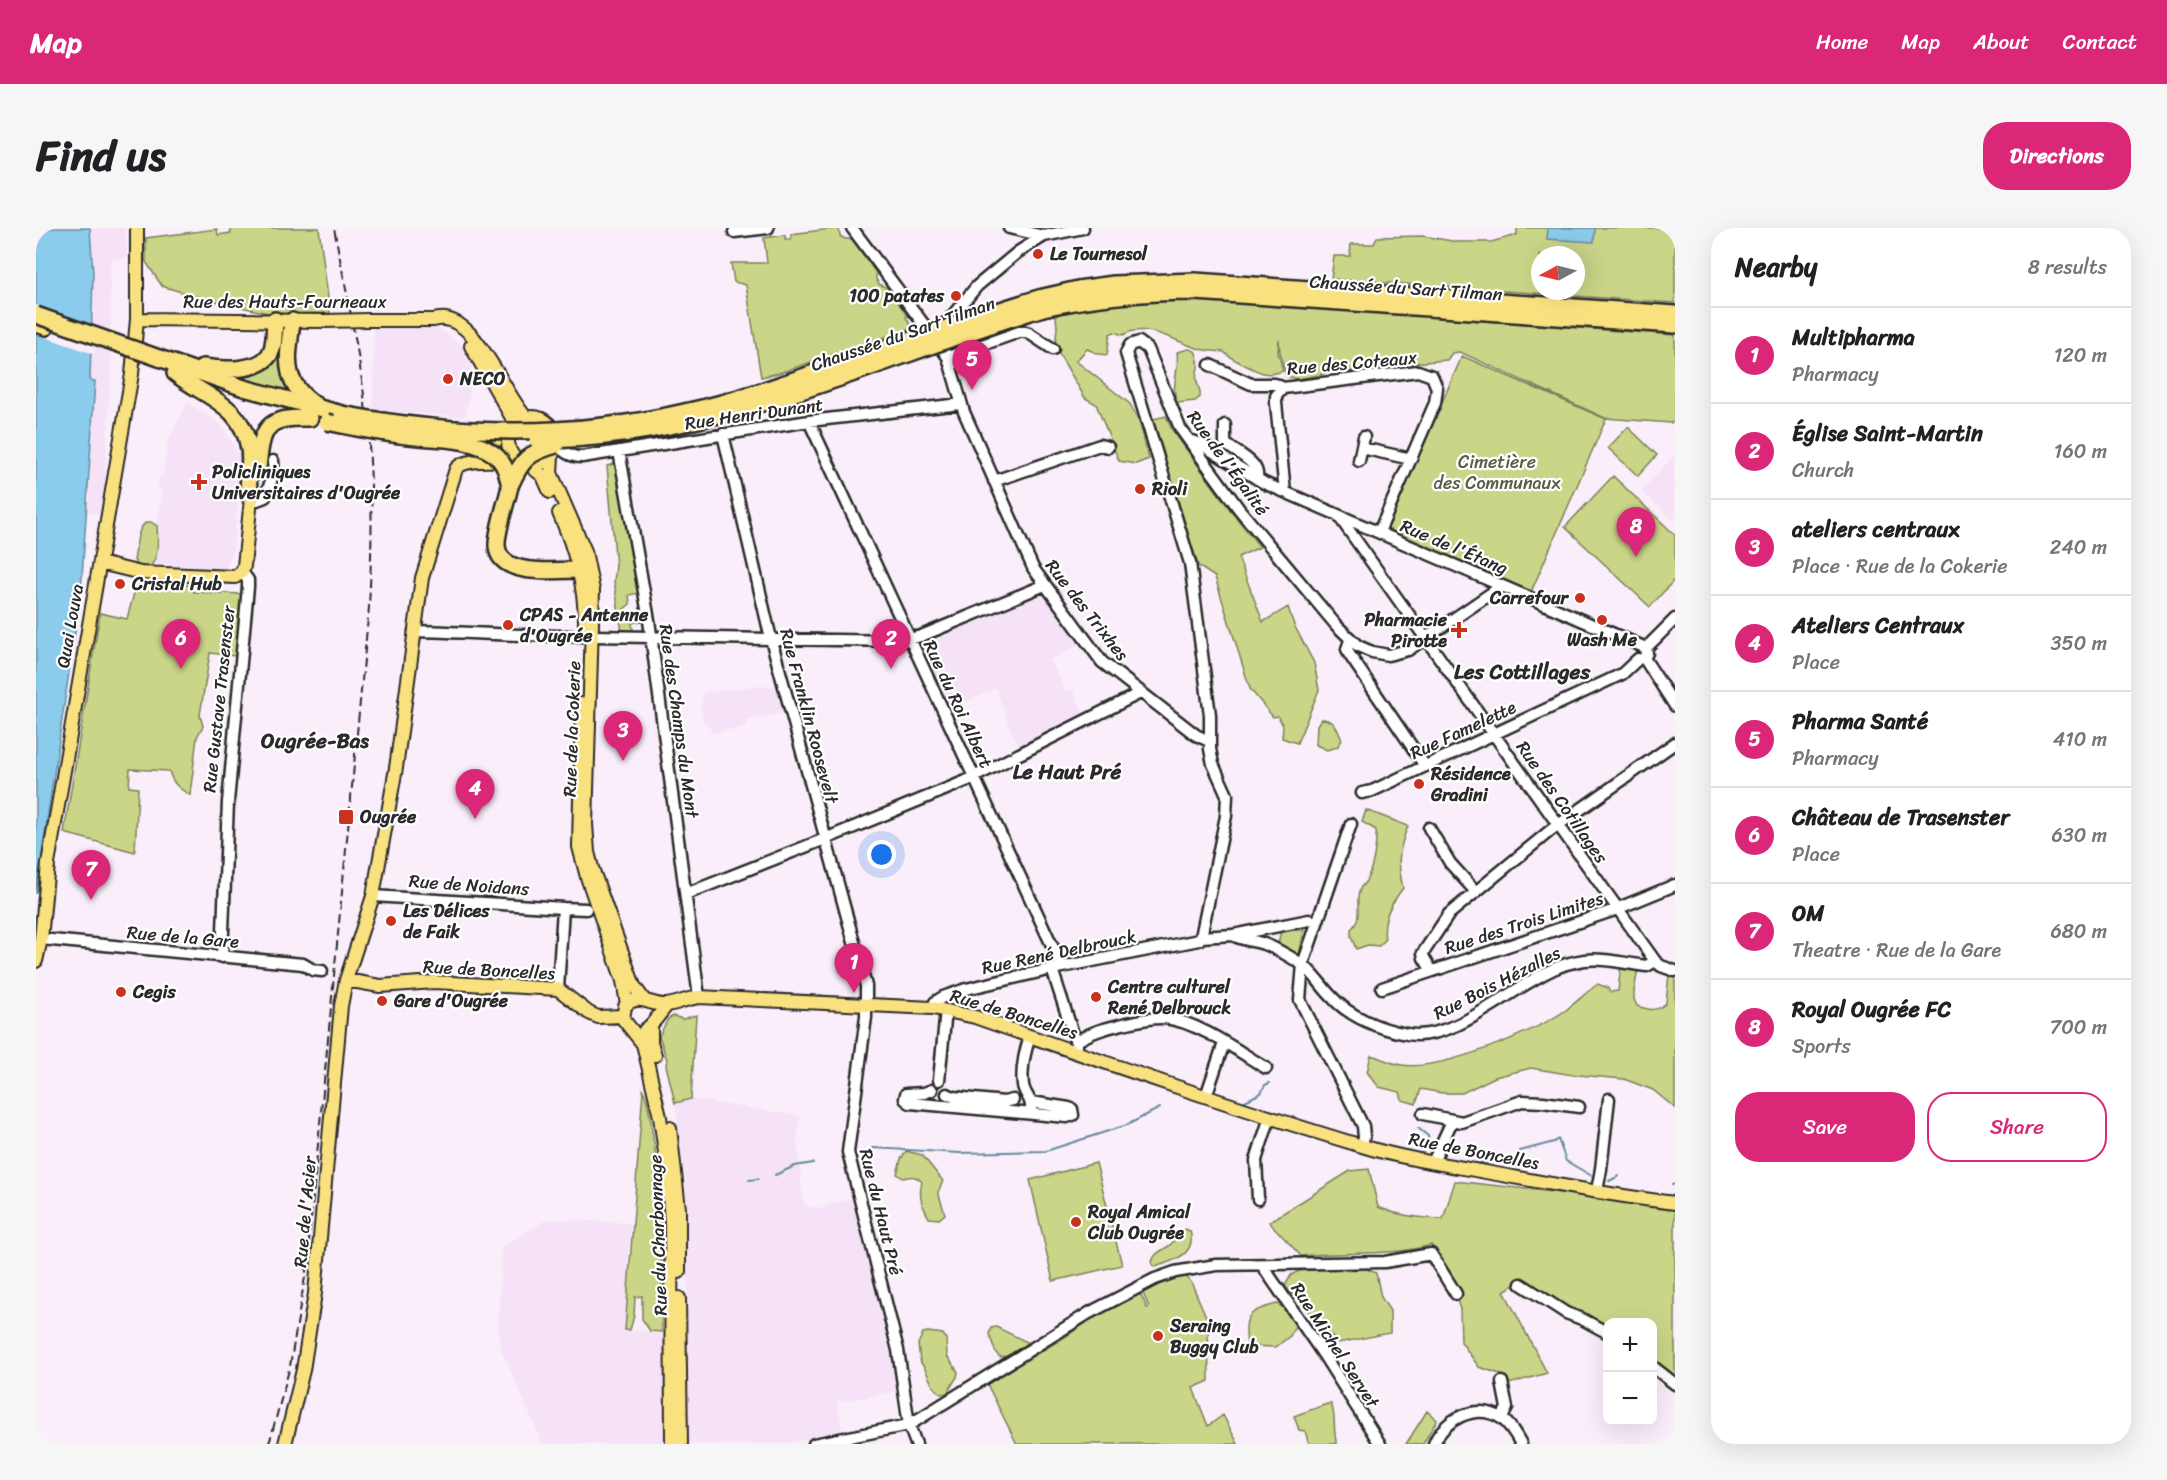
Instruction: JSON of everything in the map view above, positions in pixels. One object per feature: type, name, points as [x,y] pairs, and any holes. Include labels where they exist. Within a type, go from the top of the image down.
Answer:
[{"type":"highway","name":"Chaussée du Sart Tilman","points":[[176,368],[402,436],[468,441],[561,442],[654,430],[740,410],[1078,289],[1114,284],[1195,280],[1675,314]]},
{"type":"highway","name":"Chaussée du Sart Tilman","points":[[158,362],[310,418],[332,416],[438,428],[562,430],[650,419],[736,399],[1041,303],[1114,295],[1196,292],[1675,325]]},
{"type":"highway","points":[[36,315],[158,362]]},
{"type":"highway","points":[[176,368],[222,369],[261,363],[269,357],[273,348],[275,320]]},
{"type":"highway","points":[[292,321],[288,349],[288,368],[291,379],[305,397],[332,416]]},
{"type":"highway","points":[[36,324],[158,362]]},
{"type":"highway","points":[[176,368],[187,382],[224,403],[240,422],[249,448],[248,489],[251,499]]},
{"type":"highway","points":[[251,499],[256,490],[260,445],[266,430],[273,423],[284,419],[310,418]]},
{"type":"highway","points":[[468,441],[486,449],[501,462],[507,471],[510,486]]},
{"type":"highway","points":[[561,442],[539,450],[520,465],[510,486],[497,546],[499,554],[506,563],[513,567],[580,570]]},
{"type":"main road","name":"Quai Louva","points":[[36,961],[41,939],[48,864],[132,374],[137,319],[137,228]]},
{"type":"main road","name":"Rue des Hauts-Fourneaux","points":[[137,319],[434,320],[469,343],[520,420]]},
{"type":"main road","points":[[513,456],[509,450],[508,437],[520,420],[540,417],[548,422],[561,442],[552,456],[542,463],[529,465]]},
{"type":"main road","name":"Rue de la Cokerie","points":[[513,456],[538,471],[545,480],[565,526],[580,570],[589,636],[586,816],[588,852],[634,986],[646,1000]]},
{"type":"main road","name":"Rue de l'Acier","points":[[285,1444],[303,1370],[321,1248],[335,1065],[346,980],[373,896],[397,765],[422,578],[456,469],[464,463],[503,460],[513,456]]},
{"type":"main road","name":"Rue de la Cokerie","points":[[552,456],[551,468],[554,479],[579,537],[590,571],[594,600],[589,636],[578,825],[579,847],[586,877],[625,986],[627,1004]]},
{"type":"main road","name":"Rue Gustave Trasenster","points":[[242,572],[251,499]]},
{"type":"main road","points":[[100,563],[141,573],[164,575],[234,578],[242,572]]},
{"type":"main road","name":"Rue de Boncelles","points":[[346,980],[380,986],[434,981],[558,989],[589,1013],[598,1017],[623,1016]]},
{"type":"main road","name":"Rue de Boncelles","points":[[627,1004],[633,1000],[646,1000],[667,1005],[699,997],[946,1010],[975,1017],[1030,1036],[1077,1047],[1206,1096],[1362,1146],[1433,1162],[1629,1198],[1675,1203]]},
{"type":"main road","points":[[646,1000],[654,1010],[653,1022]]},
{"type":"main road","points":[[627,1004],[623,1016],[625,1024],[632,1030],[642,1031],[667,1005]]},
{"type":"main road","name":"Rue du Charbonnage","points":[[653,1022],[651,1042],[669,1125],[677,1189],[681,1444]]},
{"type":"main road","name":"Rue du Charbonnage","points":[[632,1030],[643,1044],[648,1063],[660,1117],[667,1167],[671,1223],[672,1444]]},
{"type":"street","points":[[734,232],[768,228]]},
{"type":"street","points":[[852,228],[948,357],[1022,331],[1053,349]]},
{"type":"street","points":[[1010,228],[1022,250]]},
{"type":"street","points":[[1010,228],[1044,236]]},
{"type":"street","points":[[929,331],[948,321],[977,286],[1022,250],[1044,236],[1083,228]]},
{"type":"street","name":"Rue de l'Égalité","points":[[1209,741],[1210,715],[1190,562],[1126,353],[1130,345],[1139,342],[1148,349],[1176,424],[1239,509],[1350,640],[1366,650],[1388,655],[1408,650],[1502,586]]},
{"type":"street","name":"Rue des Trixhes","points":[[948,357],[961,404],[1029,562],[1102,662],[1196,735],[1209,741]]},
{"type":"street","name":"Rue des Coteaux","points":[[1210,365],[1251,384],[1275,384],[1283,388],[1418,371],[1429,373],[1437,384],[1436,399],[1411,459]]},
{"type":"street","points":[[1283,388],[1276,396],[1276,403],[1286,492]]},
{"type":"street","name":"Rue Henri Dunant","points":[[561,442],[565,453],[573,457],[590,456],[809,421],[961,404]]},
{"type":"street","name":"Rue du Roi Albert","points":[[809,421],[974,778],[1057,968],[1077,1047]]},
{"type":"street","points":[[1225,425],[1225,443],[1256,466],[1257,479]]},
{"type":"street","name":"Rue Franklin Roosevelt","points":[[723,434],[771,639],[866,986],[866,1005]]},
{"type":"street","name":"Rue de l'Étang","points":[[1190,442],[1199,442],[1257,479],[1627,638],[1642,653]]},
{"type":"street","points":[[1359,461],[1363,443],[1411,459],[1379,532]]},
{"type":"street","points":[[994,481],[1100,445],[1108,447]]},
{"type":"street","name":"Rue des Champs du Mont","points":[[619,451],[644,583],[699,997]]},
{"type":"street","points":[[251,499],[257,500],[265,497],[274,473],[273,461]]},
{"type":"street","name":"Rue des Cotillages","points":[[1338,515],[1655,961]]},
{"type":"street","name":"Rue Gustave Trasenster","points":[[222,957],[228,802],[248,587],[248,580],[242,572]]},
{"type":"street","points":[[414,631],[489,635],[910,640],[1045,585]]},
{"type":"street","name":"Rue Famelette","points":[[1362,793],[1372,791],[1622,674],[1675,620]]},
{"type":"street","points":[[1350,640],[1347,649],[1349,654],[1425,766]]},
{"type":"street","points":[[1642,653],[1675,706]]},
{"type":"street","points":[[686,894],[825,840],[974,778],[1140,693]]},
{"type":"street","points":[[1200,939],[1228,804],[1227,795],[1213,764],[1209,741]]},
{"type":"street","points":[[1432,971],[1423,953],[1449,914],[1558,825],[1675,743]]},
{"type":"street","points":[[1351,824],[1303,964],[1300,1000],[1363,1126],[1362,1146]]},
{"type":"street","points":[[1429,828],[1450,863],[1476,892]]},
{"type":"street","name":"Rue des Trois Limites","points":[[1382,988],[1618,909],[1675,885]]},
{"type":"street","name":"Rue de Noidans","points":[[373,896],[586,909]]},
{"type":"street","points":[[558,989],[563,908]]},
{"type":"street","name":"Rue René Delbrouck","points":[[933,1008],[938,999],[956,992],[1057,968],[1200,939],[1300,922],[1317,922]]},
{"type":"street","points":[[1233,935],[1239,939],[1264,944],[1303,964]]},
{"type":"street","name":"Rue de la Gare","points":[[41,939],[303,964],[313,970],[322,971]]},
{"type":"street","name":"Rue Bois Hézalles","points":[[1303,964],[1335,1001],[1356,1017],[1399,1032],[1422,1035],[1435,1033],[1479,1013],[1562,965],[1596,958],[1647,966],[1655,961]]},
{"type":"street","points":[[1655,961],[1675,971]]},
{"type":"street","name":"Rue du Haut Pré","points":[[866,1005],[848,1152],[898,1350],[909,1425],[916,1444]]},
{"type":"street","points":[[946,1010],[939,1080],[932,1089],[924,1093],[908,1093],[905,1096],[906,1102],[946,1106],[1013,1105]]},
{"type":"street","points":[[1077,1047],[1101,1030],[1160,1017],[1181,1022],[1224,1043],[1266,1068]]},
{"type":"street","points":[[1013,1105],[1023,1087],[1025,1053],[1030,1036]]},
{"type":"street","points":[[1206,1096],[1224,1043]]},
{"type":"street","points":[[939,1080],[947,1094],[946,1106]]},
{"type":"street","points":[[1023,1087],[1031,1102],[1030,1114]]},
{"type":"street","points":[[929,1105],[932,1089]]},
{"type":"street","points":[[947,1094],[954,1097],[1004,1102],[1030,1114],[1070,1117],[1073,1112],[1070,1108],[1031,1102]]},
{"type":"street","points":[[1597,1191],[1609,1100]]},
{"type":"street","points":[[1423,1114],[1462,1122],[1522,1101],[1578,1107]]},
{"type":"street","points":[[1258,1199],[1256,1160],[1270,1117]]},
{"type":"street","points":[[1433,1162],[1452,1121]]},
{"type":"street","points":[[814,1444],[909,1425],[1089,1313],[1155,1279],[1183,1270],[1204,1266],[1385,1262],[1431,1254],[1456,1294]]},
{"type":"street","name":"Rue Michel Servet","points":[[1262,1265],[1325,1357],[1380,1444]]},
{"type":"street","points":[[1521,1284],[1566,1313],[1603,1330]]},
{"type":"street","points":[[1657,1369],[1675,1384]]},
{"type":"street","points":[[1502,1382],[1507,1408],[1502,1419]]},
{"type":"street","points":[[1434,1444],[1443,1427],[1453,1419],[1476,1412],[1493,1414],[1502,1419],[1510,1426],[1521,1444]]},
{"type":"shaded area","points":[[90,228],[126,228],[127,258],[110,259],[111,363],[103,515],[88,512],[95,382],[90,381],[93,274]]},
{"type":"shaded area","points":[[374,326],[430,326],[438,328],[461,344],[468,354],[471,369],[471,386],[465,417],[373,410]]},
{"type":"shaded area","name":"Policliniques Universitaires d'Ougrée","points":[[187,403],[220,423],[241,458],[233,549],[225,572],[151,563],[163,490],[158,488],[159,476],[163,475],[168,440]]},
{"type":"shaded area","points":[[1675,454],[1675,522],[1641,491]]},
{"type":"shaded area","points":[[1041,594],[1080,644],[1050,660],[1066,692],[1072,689],[1085,716],[1021,749],[1009,725],[996,688],[949,710],[919,646],[921,642]]},
{"type":"shaded area","points":[[764,685],[768,688],[780,686],[786,712],[746,721],[746,727],[711,733],[710,727],[703,720],[701,709],[703,693]]},
{"type":"shaded area","points":[[691,1099],[800,1116],[797,1142],[804,1205],[818,1209],[854,1197],[889,1334],[900,1391],[837,1402],[843,1432],[783,1444],[543,1444],[501,1349],[498,1326],[502,1247],[548,1219],[631,1223],[625,1330],[688,1333],[686,1186],[675,1103]]},
{"type":"green space","points":[[231,228],[319,228],[330,313],[272,314],[198,297],[162,286],[146,262],[146,238],[217,229],[218,235],[231,233]]},
{"type":"green space","points":[[839,228],[840,236],[852,239],[876,273],[879,284],[887,288],[908,316],[906,317],[912,328],[761,377],[746,285],[734,282],[731,263],[767,263],[764,238],[785,235],[785,239],[791,239],[791,234]]},
{"type":"green space","points":[[1517,228],[1675,228],[1675,303],[1585,297],[1585,246],[1531,246],[1531,293],[1331,279],[1334,256],[1350,256],[1351,244],[1374,244],[1377,237],[1423,236],[1458,242],[1491,242],[1517,235]]},
{"type":"green space","points":[[1183,299],[1675,335],[1675,421],[1671,423],[1605,418],[1460,352],[1452,353],[1447,360],[1390,365],[1347,372],[1334,369],[1320,375],[1297,379],[1286,376],[1279,340],[1278,352],[1283,371],[1268,374],[1248,367],[1224,352],[1200,349],[1162,334],[1141,330],[1123,335],[1114,332],[1110,334],[1107,355],[1087,349],[1076,361],[1130,404],[1139,421],[1149,459],[1136,464],[1119,461],[1096,404],[1085,398],[1055,347],[1056,316],[1066,311],[1098,305]]},
{"type":"green space","points":[[282,331],[282,352],[294,394],[229,374],[250,370]]},
{"type":"green space","points":[[1189,349],[1195,351],[1197,357],[1196,378],[1200,397],[1195,401],[1177,403],[1174,391],[1177,352]]},
{"type":"green space","name":"Cimetière des Communaux","points":[[1462,356],[1606,419],[1531,592],[1389,530],[1388,527]]},
{"type":"green space","points":[[1166,416],[1172,430],[1260,547],[1238,557],[1263,622],[1288,607],[1294,625],[1314,663],[1319,690],[1297,743],[1282,738],[1283,726],[1278,716],[1273,717],[1250,689],[1215,577],[1198,566],[1153,419]]},
{"type":"green space","points":[[1628,427],[1657,455],[1638,476],[1608,448]]},
{"type":"green space","points":[[617,463],[639,593],[629,595],[630,604],[624,609],[624,616],[637,617],[642,621],[632,623],[633,631],[622,632],[614,581],[616,566],[607,466]]},
{"type":"green space","points":[[1613,476],[1675,535],[1675,579],[1650,607],[1565,527]]},
{"type":"green space","points":[[147,522],[157,526],[157,547],[151,566],[144,567],[137,565],[134,560],[139,533]]},
{"type":"green space","points":[[137,582],[190,585],[194,592],[243,594],[236,656],[210,653],[200,715],[203,726],[197,737],[190,795],[176,785],[169,771],[130,769],[129,787],[138,788],[135,852],[64,833],[100,613],[127,619]]},
{"type":"green space","points":[[1321,719],[1326,719],[1337,729],[1342,740],[1337,747],[1327,750],[1316,745],[1317,725]]},
{"type":"green space","points":[[1366,810],[1408,826],[1399,857],[1403,888],[1388,912],[1384,932],[1385,940],[1379,946],[1368,945],[1356,949],[1351,929],[1357,920],[1358,894],[1371,870],[1376,842],[1376,830],[1362,822]]},
{"type":"green space","points":[[1281,930],[1304,930],[1299,955],[1278,944]]},
{"type":"green space","points":[[1621,965],[1638,969],[1634,999],[1637,1006],[1645,1008],[1656,1009],[1666,1003],[1669,974],[1675,976],[1675,1108],[1653,1090],[1624,1079],[1531,1068],[1495,1077],[1462,1093],[1442,1093],[1421,1089],[1416,1104],[1402,1100],[1400,1092],[1379,1087],[1367,1072],[1371,1055],[1398,1064],[1419,1065],[1462,1056],[1510,1039],[1566,1010],[1598,984],[1608,988],[1610,992],[1618,991]]},
{"type":"green space","points":[[696,1015],[691,1099],[675,1103],[666,1065],[667,1060],[659,1036],[668,1019],[673,1016],[683,1019]]},
{"type":"green space","points":[[643,1090],[649,1110],[658,1180],[662,1332],[650,1331],[642,1319],[642,1296],[635,1297],[634,1316],[630,1330],[625,1330]]},
{"type":"green space","points":[[906,1151],[922,1155],[943,1181],[938,1192],[945,1214],[939,1219],[929,1218],[924,1209],[921,1201],[922,1182],[916,1177],[903,1178],[897,1174]]},
{"type":"green space","name":"Royal Amical Club Ougrée","points":[[1096,1163],[1122,1265],[1053,1281],[1030,1180]]},
{"type":"green space","points":[[1369,1169],[1378,1207],[1394,1213],[1418,1217],[1443,1219],[1455,1181],[1675,1206],[1675,1379],[1657,1364],[1657,1318],[1603,1318],[1603,1325],[1581,1311],[1570,1312],[1520,1281],[1504,1291],[1547,1373],[1509,1384],[1500,1374],[1479,1367],[1461,1342],[1460,1309],[1453,1289],[1431,1245],[1399,1251],[1301,1256],[1269,1222],[1350,1171]]},
{"type":"green space","points":[[1185,1229],[1190,1231],[1191,1239],[1187,1251],[1176,1259],[1155,1267],[1152,1264],[1155,1256],[1169,1246]]},
{"type":"green space","points":[[1360,1266],[1376,1273],[1381,1297],[1390,1311],[1390,1333],[1338,1343],[1285,1286],[1291,1275],[1299,1271]]},
{"type":"green space","points":[[1186,1276],[1191,1282],[1208,1321],[1209,1381],[1193,1388],[1208,1426],[1223,1415],[1238,1444],[1017,1444],[987,1384],[1065,1337],[1086,1323],[1093,1315],[1140,1293],[1147,1308],[1149,1307],[1142,1291],[1165,1281]]},
{"type":"green space","points":[[1277,1304],[1287,1310],[1293,1319],[1295,1326],[1290,1336],[1276,1347],[1247,1346],[1246,1327],[1249,1316]]},
{"type":"green space","points":[[996,1327],[1027,1342],[1015,1352],[1000,1357],[996,1353],[989,1334],[991,1328]]},
{"type":"green space","points":[[923,1333],[943,1334],[946,1339],[947,1356],[958,1372],[947,1393],[941,1394],[933,1386],[920,1361],[918,1344]]},
{"type":"green space","points":[[1331,1404],[1333,1409],[1337,1444],[1309,1444],[1305,1431],[1299,1430],[1294,1416]]},
{"type":"green space","points":[[1427,1411],[1437,1420],[1423,1444],[1406,1444]]},
{"type":"water","points":[[36,228],[90,228],[93,274],[90,380],[95,381],[81,592],[36,894]]},
{"type":"water","points":[[1548,228],[1595,228],[1594,242],[1547,239]]},
{"type":"pier","points":[[36,305],[95,326],[94,354],[36,334]]},
{"type":"waterway","points":[[1243,1102],[1261,1093],[1265,1085],[1270,1083]]},
{"type":"waterway","points":[[873,1148],[960,1153],[1046,1151],[1127,1125],[1160,1108]]},
{"type":"waterway","points":[[1418,1128],[1428,1136],[1430,1150],[1433,1152]]},
{"type":"waterway","points":[[1520,1151],[1558,1139],[1566,1161],[1592,1176]]},
{"type":"waterway","points":[[1476,1160],[1483,1163],[1489,1162]]},
{"type":"waterway","points":[[775,1175],[795,1166],[813,1163]]},
{"type":"waterway","points":[[1609,1181],[1619,1176]]},
{"type":"waterway","points":[[749,1180],[758,1179]]},
{"type":"railway","points":[[269,1444],[290,1366],[306,1271],[369,607],[372,520],[368,432],[358,355],[334,228]]},
{"type":"place","name":"Le Tournesol","points":[[1038,254]]},
{"type":"place","name":"100 patates","points":[[956,296]]},
{"type":"place","name":"NECO","points":[[448,379]]},
{"type":"place","name":"Pharma Santé","points":[[972,390]]},
{"type":"place","name":"Policliniques Universitaires d'Ougrée","points":[[199,482]]},
{"type":"place","name":"Rioli","points":[[1140,489]]},
{"type":"place","name":"Royal Ougrée FC","points":[[1636,557]]},
{"type":"place","name":"Cristal Hub","points":[[120,584]]},
{"type":"place","name":"Carrefour","points":[[1580,598]]},
{"type":"place","name":"Wash Me","points":[[1602,620]]},
{"type":"place","name":"CPAS - Antenne d'Ougrée","points":[[508,625]]},
{"type":"place","name":"Pharmacie Pirotte","points":[[1459,630]]},
{"type":"place","name":"Château de Trasenster","points":[[181,669]]},
{"type":"place","name":"Église Saint-Martin","points":[[891,669]]},
{"type":"place","name":"ateliers centraux","points":[[623,761]]},
{"type":"place","name":"Résidence Gradini","points":[[1419,784]]},
{"type":"place","name":"Ougrée","points":[[346,817]]},
{"type":"place","name":"Ateliers Centraux","points":[[475,819]]},
{"type":"place","name":"OM","points":[[91,900]]},
{"type":"place","name":"Les Délices de Faik","points":[[391,921]]},
{"type":"place","name":"Cegis","points":[[121,992]]},
{"type":"place","name":"Multipharma","points":[[854,993]]},
{"type":"place","name":"Centre culturel René Delbrouck","points":[[1096,997]]},
{"type":"place","name":"Gare d'Ougrée","points":[[382,1001]]},
{"type":"place","name":"Royal Amical Club Ougrée","points":[[1076,1222]]},
{"type":"place","name":"Seraing Buggy Club","points":[[1158,1336]]},
{"type":"district","name":"Les Cottillages","points":[[1522,672]]},
{"type":"district","name":"Ougrée-Bas","points":[[315,741]]},
{"type":"district","name":"Le Haut Pré","points":[[1067,772]]}]
